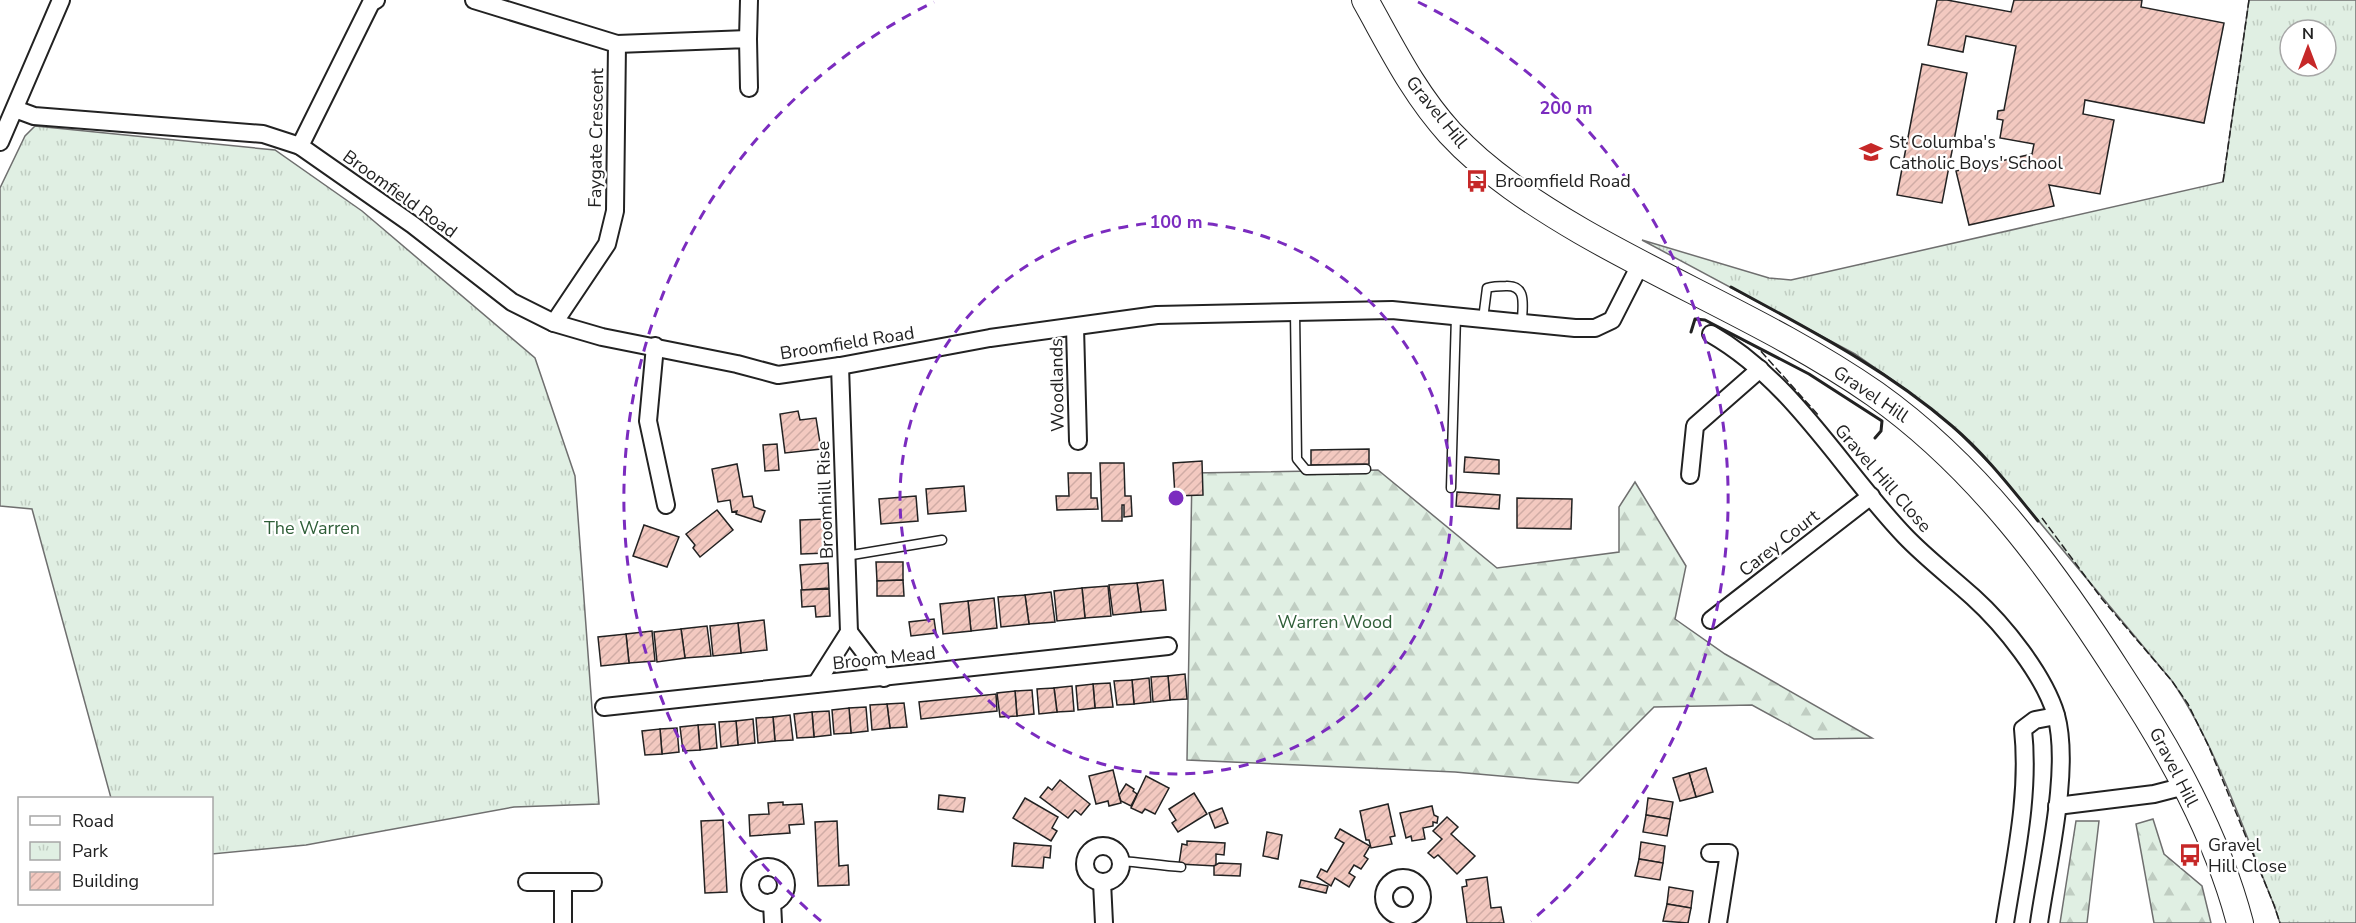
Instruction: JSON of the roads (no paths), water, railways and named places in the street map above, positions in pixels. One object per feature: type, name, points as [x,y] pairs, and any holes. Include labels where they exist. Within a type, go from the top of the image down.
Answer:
[{"type":"main road","name":"Gravel Hill","points":[[1365,0],[1415,90],[1464,147],[1529,200],[1640,265],[1698,293],[1796,346],[1873,393],[1923,431],[1963,468],[2037,555],[2087,622],[2146,714],[2185,786],[2225,874],[2240,923]]},
{"type":"street","points":[[0,142],[61,0]]},
{"type":"street","points":[[300,146],[371,3],[376,0]]},
{"type":"street","name":"Faygate Crescent","points":[[474,0],[617,44],[748,39]]},
{"type":"street","points":[[749,0],[749,88]]},
{"type":"street","name":"Faygate Crescent","points":[[554,323],[607,244],[615,211],[617,44]]},
{"type":"street","name":"Broomfield Road","points":[[15,109],[34,116],[263,134],[300,146],[413,225],[512,302],[554,323],[603,337],[655,346],[778,375],[990,338],[1157,315],[1392,310],[1595,328],[1612,320],[1640,265]]},
{"type":"street","name":"Woodlands","points":[[1075,327],[1078,441]]},
{"type":"street","name":"Gravel Hill Close","points":[[1711,334],[1737,349],[1784,392],[1906,537],[1976,599],[2021,650],[2041,681],[2056,716],[2061,760],[2039,923]]},
{"type":"street","points":[[655,346],[648,421],[666,505]]},
{"type":"street","name":"Broomhill Rise","points":[[840,366],[849,632]]},
{"type":"street","points":[[1690,475],[1695,426],[1760,369]]},
{"type":"street","name":"Carey Court","points":[[1711,620],[1870,496]]},
{"type":"street","points":[[816,684],[849,632],[884,678]]},
{"type":"street","name":"Broom Mead","points":[[604,707],[1168,646]]},
{"type":"street","points":[[2005,923],[2023,803],[2026,755],[2023,729],[2035,720],[2056,716]]},
{"type":"street","points":[[2056,806],[2154,794],[2185,786]]},
{"type":"street","points":[[1099,847],[1110,848],[1120,861],[1116,876],[1102,882],[1088,874],[1085,863],[1089,853],[1099,847]]},
{"type":"street","points":[[1710,853],[1729,853],[1718,923]]},
{"type":"street","points":[[527,882],[593,882]]},
{"type":"street","points":[[1102,882],[1104,923]]},
{"type":"street","points":[[562,923],[563,883]]},
{"type":"street","points":[[772,902],[772,923]]},
{"type":"lane","points":[[1483,319],[1487,288],[1514,286],[1520,289],[1522,294],[1522,322]]},
{"type":"lane","points":[[1295,312],[1297,459],[1306,470],[1366,469]]},
{"type":"lane","points":[[1451,488],[1456,316]]},
{"type":"lane","points":[[846,556],[942,540]]},
{"type":"lane","points":[[1120,861],[1181,867]]},
{"type":"place","name":"St Columba's Catholic Boys' School","points":[[1871,152]]},
{"type":"place","name":"Broomfield Road","points":[[1477,181]]},
{"type":"place","name":"Gravel Hill Close","points":[[2190,855]]},
{"type":"park label","name":"The Warren","points":[[312,528]]},
{"type":"park label","name":"Warren Wood","points":[[1335,622]]}]
